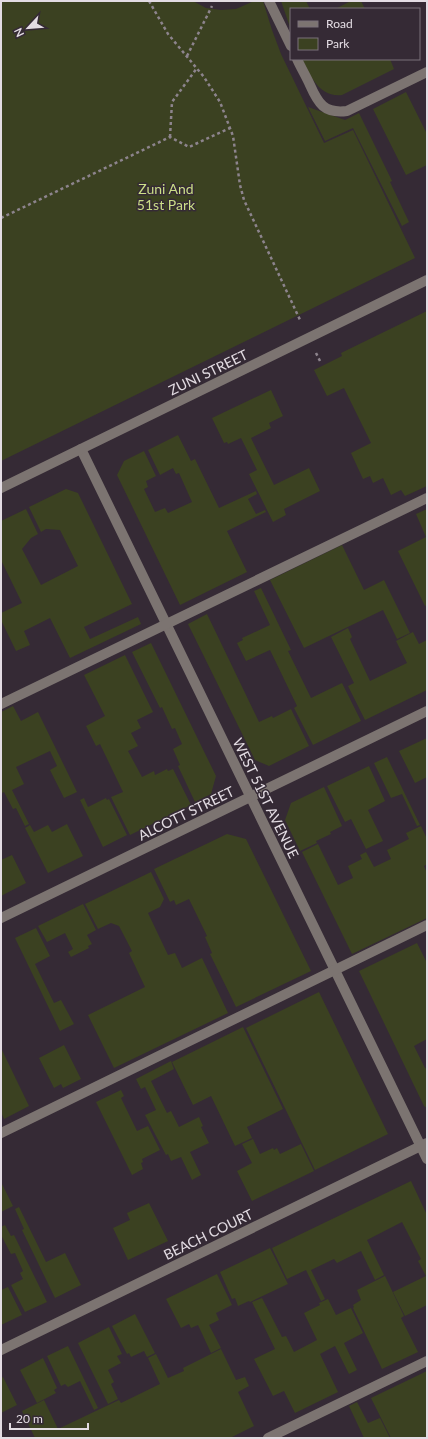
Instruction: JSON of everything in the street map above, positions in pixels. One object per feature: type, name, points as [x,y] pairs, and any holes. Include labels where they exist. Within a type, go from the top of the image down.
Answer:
[{"type":"street","points":[[269,1],[290,44]]},
{"type":"street","points":[[297,60],[318,102],[332,111],[347,111],[427,72]]},
{"type":"street","name":"ZUNI STREET","points":[[1,488],[427,280]]},
{"type":"street","name":"WEST 51ST AVENUE","points":[[81,449],[335,970],[424,1144],[427,1159]]},
{"type":"street","points":[[1,704],[427,498]]},
{"type":"street","name":"ALCOTT STREET","points":[[1,918],[427,711]]},
{"type":"street","points":[[1,1133],[427,925]]},
{"type":"street","name":"BEACH COURT","points":[[1,1350],[424,1144]]},
{"type":"street","points":[[268,1438],[427,1361]]},
{"type":"path","points":[[149,1],[168,34],[204,77],[220,102],[233,136],[240,186],[244,200],[300,320]]},
{"type":"path","points":[[187,56],[212,6]]},
{"type":"path","points":[[170,137],[172,102],[197,68]]},
{"type":"path","points":[[170,137],[189,147],[230,128]]},
{"type":"path","points":[[1,218],[170,137]]},
{"type":"green space","name":"Zuni And 51st Park","points":[[1,1],[193,1],[206,8],[221,10],[236,9],[254,1],[263,1],[281,54],[324,143],[353,130],[415,258],[1,461]]},
{"type":"green space","points":[[281,1],[306,1],[310,8],[290,8],[290,27]]},
{"type":"green space","points":[[351,1],[361,1],[364,8],[337,8]]},
{"type":"green space","points":[[303,60],[390,60],[394,69],[342,95],[334,95],[322,89],[312,79]]},
{"type":"green space","points":[[406,92],[427,132],[427,165],[406,175],[373,109]]},
{"type":"green space","points":[[308,107],[345,120],[359,113],[392,181],[390,182],[409,222],[402,226],[353,128],[325,141]]},
{"type":"green space","points":[[427,311],[427,486],[405,496],[401,490],[391,495],[383,478],[373,483],[370,476],[363,479],[351,453],[371,443],[344,388],[327,396],[314,370],[342,356],[341,353]]},
{"type":"green space","points":[[271,390],[283,416],[269,423],[271,428],[251,438],[274,485],[309,468],[320,491],[284,509],[286,515],[273,522],[249,474],[257,470],[241,438],[228,444],[227,442],[224,443],[212,418]]},
{"type":"green space","points":[[178,435],[191,461],[195,459],[219,508],[256,491],[257,494],[248,499],[256,514],[265,510],[266,512],[227,531],[247,572],[180,605],[117,475],[124,461],[144,451],[156,476],[146,481],[148,487],[144,489],[155,512],[165,508],[168,513],[192,502],[179,473],[176,474],[173,468],[160,475],[148,450]]},
{"type":"green space","points":[[66,489],[78,493],[132,604],[84,627],[90,639],[138,617],[141,624],[70,658],[50,618],[24,631],[30,645],[16,651],[1,620],[1,613],[22,603],[1,560],[1,521],[26,509],[38,534],[31,538],[22,549],[41,585],[78,566],[60,530],[46,529],[41,532],[29,507]]},
{"type":"green space","points":[[427,509],[427,605],[425,606],[398,551],[426,537],[416,514]]},
{"type":"green space","points":[[342,545],[364,590],[384,580],[410,633],[397,639],[383,610],[304,648],[270,580]]},
{"type":"green space","points":[[261,588],[291,650],[288,651],[311,698],[342,683],[361,721],[313,745],[294,708],[297,706],[270,650],[246,661],[237,643],[243,640],[242,638],[270,625],[254,591]]},
{"type":"green space","points":[[207,614],[259,722],[272,716],[273,718],[291,709],[309,746],[269,766],[255,760],[188,624]]},
{"type":"green space","points":[[348,628],[352,637],[350,639],[370,681],[407,663],[396,641],[413,632],[419,644],[427,640],[427,690],[365,720],[348,686],[354,683],[331,637]]},
{"type":"green space","points":[[151,643],[216,776],[211,794],[195,802],[178,766],[180,765],[173,749],[182,744],[175,728],[172,729],[162,707],[160,708],[132,652]]},
{"type":"green space","points":[[125,655],[153,712],[137,720],[141,728],[131,733],[138,746],[128,751],[142,777],[154,771],[155,775],[167,769],[168,771],[173,769],[191,805],[130,835],[111,797],[123,792],[100,744],[96,746],[86,726],[105,716],[84,675]]},
{"type":"green space","points":[[13,706],[21,721],[38,712],[77,792],[64,798],[50,770],[57,766],[50,751],[16,767],[24,784],[12,790],[29,824],[25,826],[16,808],[13,809],[4,792],[2,793],[1,791],[1,712]]},
{"type":"green space","points":[[427,738],[427,777],[415,783],[399,751]]},
{"type":"green space","points":[[387,757],[420,825],[417,826],[402,794],[391,798],[374,763]]},
{"type":"green space","points":[[369,766],[385,801],[368,810],[383,841],[366,849],[351,819],[345,822],[327,786]]},
{"type":"green space","points":[[324,787],[342,826],[330,832],[331,834],[316,841],[317,843],[300,851],[285,820],[291,803]]},
{"type":"green space","points":[[84,798],[88,807],[106,798],[107,800],[109,799],[127,835],[103,847],[80,800]]},
{"type":"green space","points":[[67,824],[83,856],[48,873],[25,828],[30,825],[34,832],[48,825],[52,832]]},
{"type":"green space","points":[[421,826],[427,839],[427,864],[424,866],[427,873],[427,918],[352,954],[302,852],[318,844],[338,885],[353,878],[348,866],[362,859],[360,855],[366,852],[374,867],[391,859],[387,850],[409,839],[406,833]]},
{"type":"green space","points":[[227,834],[246,839],[311,971],[236,1007],[210,954],[212,953],[205,937],[207,936],[189,899],[176,905],[174,900],[170,902],[154,869]]},
{"type":"green space","points":[[12,855],[26,883],[1,896],[1,860]]},
{"type":"green space","points":[[151,872],[164,899],[160,907],[148,913],[168,955],[175,953],[182,968],[202,958],[228,1013],[114,1068],[88,1015],[145,987],[129,953],[132,951],[119,926],[111,923],[98,929],[85,904]]},
{"type":"green space","points":[[83,904],[96,930],[87,935],[92,944],[88,946],[89,948],[71,957],[68,952],[73,949],[65,933],[47,942],[38,926]]},
{"type":"green space","points":[[36,928],[50,956],[35,964],[54,1003],[61,1000],[74,1024],[60,1031],[15,938]]},
{"type":"green space","points":[[417,943],[427,963],[427,1039],[414,1046],[425,1068],[427,1069],[427,1108],[424,1106],[359,971]]},
{"type":"green space","points":[[319,992],[388,1134],[315,1170],[246,1028]]},
{"type":"green space","points":[[243,1027],[283,1109],[247,1127],[252,1138],[235,1146],[211,1096],[193,1105],[172,1062]]},
{"type":"green space","points":[[64,1045],[81,1079],[63,1088],[61,1084],[54,1088],[39,1058]]},
{"type":"green space","points":[[1,1048],[29,1106],[4,1119],[1,1112]]},
{"type":"green space","points":[[171,1061],[174,1069],[151,1081],[167,1113],[171,1111],[179,1127],[199,1117],[203,1126],[201,1127],[209,1143],[190,1152],[201,1175],[192,1180],[181,1157],[171,1161],[168,1154],[166,1155],[145,1115],[156,1110],[145,1087],[141,1089],[136,1079]]},
{"type":"green space","points":[[121,1090],[124,1096],[121,1098],[137,1131],[148,1126],[160,1150],[142,1159],[143,1162],[141,1163],[143,1169],[132,1175],[96,1102]]},
{"type":"green space","points":[[253,1139],[260,1154],[273,1148],[274,1150],[277,1148],[280,1154],[301,1144],[314,1171],[252,1201],[237,1171],[252,1163],[242,1144]]},
{"type":"green space","points":[[411,1181],[427,1215],[427,1305],[405,1316],[393,1292],[426,1276],[418,1261],[421,1259],[402,1222],[367,1240],[384,1275],[375,1280],[361,1251],[337,1263],[334,1259],[311,1270],[325,1299],[321,1301],[306,1270],[287,1279],[272,1248]]},
{"type":"green space","points":[[1,1182],[13,1206],[1,1212]]},
{"type":"green space","points":[[149,1203],[168,1241],[128,1260],[113,1228],[130,1220],[127,1213]]},
{"type":"green space","points":[[19,1207],[46,1262],[65,1253],[81,1285],[55,1298],[22,1230],[24,1229],[15,1209]]},
{"type":"green space","points":[[5,1225],[11,1236],[14,1235],[47,1302],[25,1312],[11,1285],[23,1279],[20,1273],[23,1271],[15,1253],[11,1254],[1,1235],[1,1227]]},
{"type":"green space","points":[[270,1248],[288,1284],[238,1306],[235,1298],[232,1299],[220,1272]]},
{"type":"green space","points":[[217,1274],[232,1305],[216,1313],[219,1320],[209,1325],[221,1348],[211,1353],[198,1325],[191,1328],[189,1324],[181,1328],[166,1299]]},
{"type":"green space","points":[[385,1276],[404,1316],[401,1318],[418,1352],[382,1369],[353,1308],[353,1305],[361,1300],[357,1290]]},
{"type":"green space","points":[[8,1287],[22,1315],[1,1325],[1,1290]]},
{"type":"green space","points":[[262,1298],[282,1337],[286,1336],[294,1352],[317,1340],[304,1313],[328,1299],[336,1315],[351,1308],[363,1333],[344,1343],[357,1370],[349,1374],[335,1346],[320,1354],[338,1392],[295,1413],[284,1391],[273,1396],[254,1359],[275,1349],[252,1302]]},
{"type":"green space","points":[[135,1314],[155,1353],[147,1357],[144,1351],[131,1357],[129,1353],[127,1354],[112,1326]]},
{"type":"green space","points":[[109,1327],[122,1354],[117,1356],[121,1363],[108,1370],[114,1382],[111,1384],[118,1399],[108,1404],[78,1343]]},
{"type":"green space","points":[[68,1346],[98,1408],[94,1410],[80,1381],[68,1387],[65,1384],[61,1386],[47,1356]]},
{"type":"green space","points":[[221,1349],[236,1380],[245,1377],[249,1386],[238,1392],[254,1426],[230,1438],[35,1438],[22,1411],[44,1400],[58,1429],[119,1400],[121,1403],[160,1384],[148,1358],[156,1354],[168,1378],[184,1371],[183,1368]]},
{"type":"green space","points":[[43,1358],[57,1388],[54,1390],[56,1393],[37,1403],[20,1370]]},
{"type":"green space","points":[[427,1371],[427,1438],[391,1438],[371,1398]]},
{"type":"green space","points":[[3,1377],[17,1405],[1,1413],[1,1378]]},
{"type":"green space","points":[[357,1402],[368,1423],[380,1418],[390,1438],[364,1438],[349,1406]]}]
